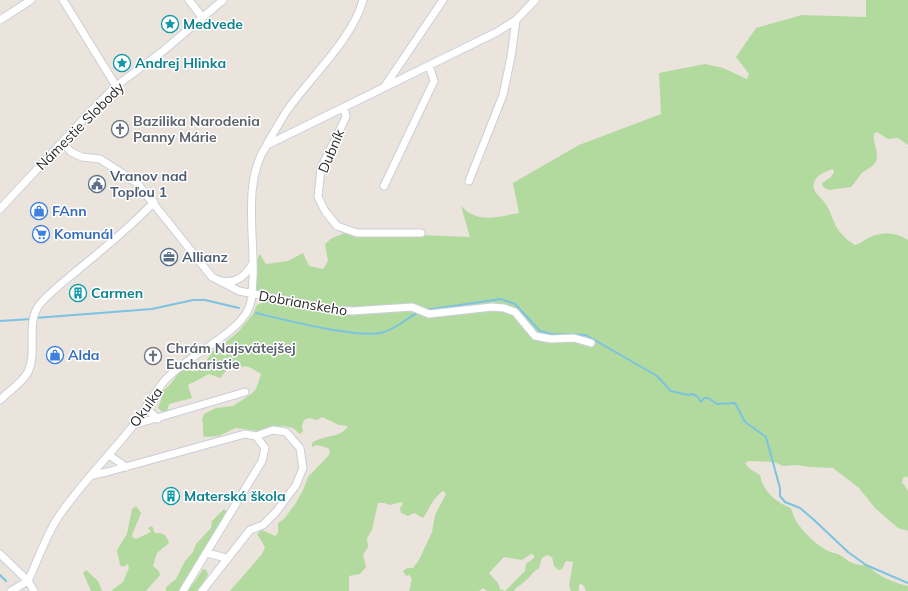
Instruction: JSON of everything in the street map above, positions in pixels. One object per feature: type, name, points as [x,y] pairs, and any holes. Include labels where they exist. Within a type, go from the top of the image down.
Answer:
[{"type":"street","points":[[0,20],[31,0]]},
{"type":"street","points":[[63,0],[116,86]]},
{"type":"street","points":[[189,0],[202,17]]},
{"type":"street","name":"Námestie Slobody","points":[[0,209],[116,86],[163,51],[222,0]]},
{"type":"street","points":[[252,294],[254,262],[252,195],[255,172],[261,154],[279,123],[336,48],[349,28],[363,0]]},
{"type":"street","name":"Dubník","points":[[384,87],[444,0]]},
{"type":"street","name":"Dubník","points":[[267,145],[497,32],[516,20],[535,0]]},
{"type":"street","points":[[469,181],[503,95],[516,20]]},
{"type":"street","points":[[497,32],[507,33],[513,40]]},
{"type":"street","points":[[384,186],[434,81],[429,65]]},
{"type":"street","name":"Dubník","points":[[344,107],[346,117],[321,168],[318,197],[325,211],[336,226],[358,233],[421,233]]},
{"type":"street","points":[[279,123],[289,134]]},
{"type":"street","name":"Dobrianskeho","points":[[62,142],[72,152],[82,157],[100,159],[137,183],[154,202],[196,259],[217,281],[239,291],[333,310],[373,311],[391,308],[417,308],[427,313],[492,307],[504,308],[515,312],[535,336],[551,339],[574,338],[590,343]]},
{"type":"street","points":[[0,400],[23,379],[28,371],[31,360],[34,320],[39,305],[154,202]]},
{"type":"street","points":[[217,281],[226,282],[238,280],[247,273],[254,262]]},
{"type":"street","name":"Okulka","points":[[28,581],[58,517],[133,425],[165,380],[184,362],[223,335],[244,317],[249,307],[252,294]]},
{"type":"street","points":[[133,425],[158,419],[245,392]]},
{"type":"street","points":[[146,408],[158,419]]},
{"type":"street","points":[[93,475],[245,434],[256,436],[273,430],[286,432],[300,448],[303,468],[296,485],[276,512],[262,525],[250,530],[226,558],[202,591]]},
{"type":"street","points":[[183,591],[262,461],[265,448],[256,436]]},
{"type":"street","points":[[109,455],[126,467]]},
{"type":"street","points":[[207,553],[226,558]]},
{"type":"street","points":[[0,554],[28,581],[34,591]]},
{"type":"street","points":[[11,591],[28,581]]},
{"type":"green space","points":[[866,0],[908,0],[908,145],[898,138],[888,139],[877,132],[874,134],[874,140],[877,160],[874,165],[861,174],[851,187],[829,190],[823,187],[822,183],[831,177],[834,172],[833,169],[824,172],[819,176],[815,180],[813,186],[815,191],[827,206],[839,231],[855,245],[872,236],[884,234],[896,235],[908,240],[908,478],[907,476],[903,478],[902,482],[908,491],[908,531],[898,528],[875,508],[859,488],[833,468],[797,465],[783,466],[774,462],[749,461],[745,463],[750,469],[760,475],[767,491],[775,499],[791,508],[800,527],[816,543],[852,563],[867,565],[876,573],[897,583],[908,586],[908,591],[586,591],[584,586],[581,584],[579,585],[579,591],[571,591],[569,586],[573,562],[566,561],[562,569],[558,570],[554,566],[552,557],[547,555],[542,558],[539,568],[514,591],[505,591],[487,591],[483,588],[479,591],[409,591],[412,579],[409,575],[406,576],[403,571],[407,568],[413,568],[419,560],[432,532],[435,515],[446,494],[443,491],[434,500],[423,518],[414,513],[408,516],[401,513],[400,508],[403,504],[401,502],[390,505],[378,503],[372,530],[367,538],[368,547],[363,555],[366,567],[360,574],[349,576],[349,591],[230,591],[262,554],[265,547],[257,534],[262,530],[275,536],[278,533],[278,523],[284,519],[296,503],[308,477],[329,455],[330,451],[328,448],[317,445],[312,447],[312,443],[322,438],[341,433],[348,426],[339,425],[322,417],[317,420],[309,418],[304,420],[302,426],[303,431],[300,434],[293,428],[284,426],[259,431],[235,428],[219,436],[204,437],[202,419],[204,414],[216,408],[233,406],[256,389],[261,374],[252,368],[245,366],[236,370],[229,367],[220,378],[209,374],[188,385],[192,398],[169,404],[166,415],[158,408],[162,397],[161,392],[169,386],[184,368],[197,371],[214,350],[226,356],[226,342],[238,332],[253,314],[257,305],[266,301],[266,297],[257,291],[254,281],[255,267],[260,254],[267,264],[288,261],[303,253],[309,266],[323,269],[328,261],[325,244],[332,238],[348,232],[470,237],[461,206],[474,215],[488,218],[519,213],[513,183],[579,145],[661,114],[659,73],[705,64],[723,68],[747,79],[749,74],[736,57],[756,28],[802,15],[866,17]],"holes":[[[531,554],[534,555],[534,558],[526,564],[525,571],[505,591],[500,589],[498,583],[489,573],[504,557],[522,560]]]},
{"type":"green space","points":[[136,506],[141,513],[132,537],[136,539],[151,532],[148,528],[152,526],[155,533],[161,533],[164,535],[169,543],[157,553],[153,566],[159,571],[160,575],[146,591],[111,591],[123,582],[129,568],[128,564],[123,567],[120,565],[117,550],[127,534],[132,509]]},
{"type":"green space","points":[[224,509],[228,513],[215,532],[188,585],[194,583],[203,569],[206,570],[208,574],[200,591],[166,591],[166,587],[176,579],[185,561],[193,552],[196,544],[211,528],[212,521]]},
{"type":"green space","points":[[86,570],[98,581],[102,591],[91,591],[83,573]]},
{"type":"waterway","points":[[425,310],[501,299],[515,304],[540,331],[551,334],[586,335],[657,376],[671,391],[688,395],[692,394],[697,396],[701,402],[704,398],[708,398],[717,404],[735,403],[745,422],[766,437],[780,488],[780,496],[785,502],[800,508],[848,552],[866,565],[908,583]]},
{"type":"waterway","points":[[35,318],[152,309],[193,300],[205,300],[239,308]]},
{"type":"waterway","points":[[256,313],[321,328],[373,334],[389,330],[419,312]]},
{"type":"waterway","points":[[0,321],[31,319]]},
{"type":"waterway","points":[[0,575],[6,581]]},
{"type":"place","name":"Medvede","points":[[170,24]]},
{"type":"place","name":"Andrej Hlinka","points":[[122,63]]},
{"type":"place","name":"Bazilika Narodenia Panny Márie","points":[[120,129]]},
{"type":"place","name":"Vranov nad Topľou 1","points":[[97,184]]},
{"type":"place","name":"FAnn","points":[[39,211]]},
{"type":"place","name":"Komunál","points":[[41,234]]},
{"type":"place","name":"Allianz","points":[[169,257]]},
{"type":"place","name":"Carmen","points":[[78,293]]},
{"type":"place","name":"Alda","points":[[55,355]]},
{"type":"place","name":"Chrám Najsvätejšej Eucharistie","points":[[153,356]]},
{"type":"place","name":"Materská škola","points":[[171,496]]}]
